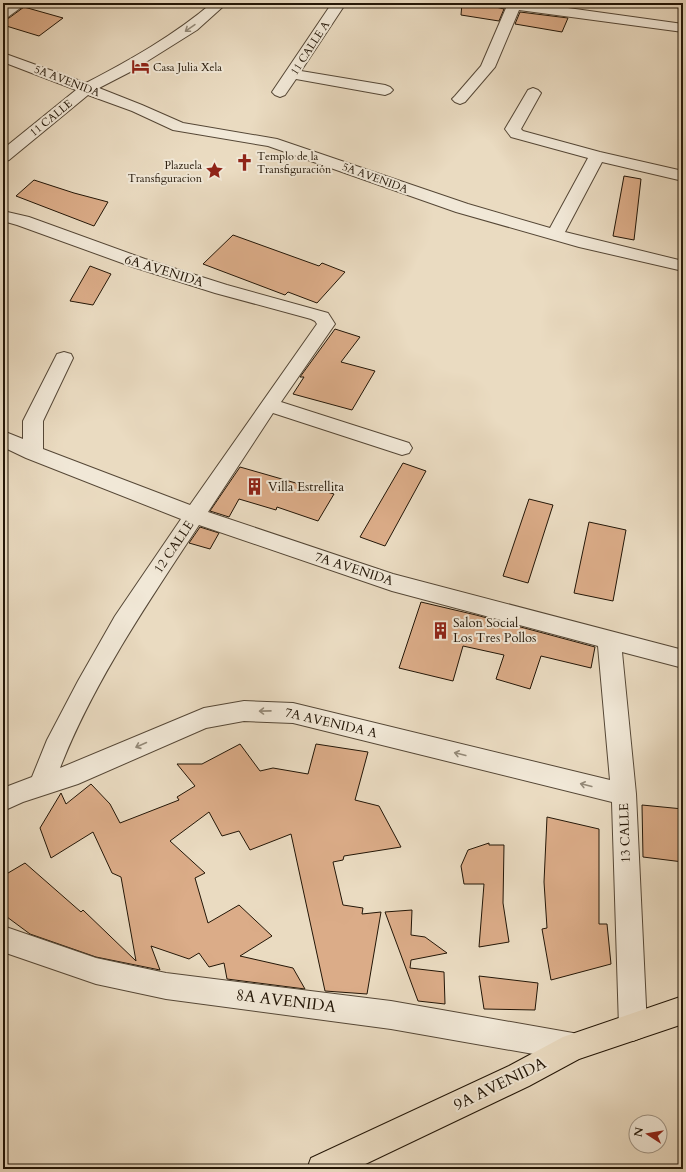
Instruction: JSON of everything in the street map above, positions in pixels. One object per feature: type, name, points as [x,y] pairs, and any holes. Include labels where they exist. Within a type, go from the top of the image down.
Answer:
[{"type":"main road","name":"9A AVENIDA","points":[[322,1169],[519,1076],[573,1047],[683,1010]]},
{"type":"street","points":[[3,14],[20,3]]},
{"type":"street","name":"11 CALLE","points":[[3,157],[86,89],[125,69],[169,42],[192,27],[220,3]]},
{"type":"street","name":"11 CALLE A","points":[[280,92],[339,3]]},
{"type":"street","points":[[460,99],[488,67],[508,4],[683,28]]},
{"type":"street","name":"5A AVENIDA","points":[[3,57],[137,108],[179,127],[271,142],[454,206],[555,234],[585,244],[683,266]]},
{"type":"street","points":[[292,74],[385,90]]},
{"type":"street","points":[[533,94],[514,127],[514,132],[520,136],[683,176]]},
{"type":"street","points":[[555,234],[597,156]]},
{"type":"street","name":"6A AVENIDA","points":[[3,216],[139,263],[228,291],[317,315],[325,320]]},
{"type":"street","name":"12 CALLE","points":[[41,786],[56,747],[86,688],[123,622],[196,516],[269,405],[325,327],[325,320]]},
{"type":"street","points":[[33,452],[33,420],[64,358]]},
{"type":"street","points":[[269,405],[402,448]]},
{"type":"street","name":"7A AVENIDA","points":[[3,438],[33,452],[196,516],[392,582],[683,659]]},
{"type":"street","name":"13 CALLE","points":[[609,640],[624,794],[633,1027]]},
{"type":"street","name":"7A AVENIDA A","points":[[7,791],[41,786],[69,776],[204,718],[244,711],[272,711],[293,713],[624,794]]},
{"type":"street","name":"8A AVENIDA","points":[[3,939],[96,971],[166,986],[391,1015],[573,1047]]},
{"type":"building","points":[[462,3],[493,3],[496,7],[504,9],[499,21],[461,15]]},
{"type":"building","points":[[543,3],[576,3],[574,7]]},
{"type":"building","points":[[24,7],[63,18],[39,36],[3,25],[3,19],[9,18]]},
{"type":"building","points":[[520,12],[568,18],[562,32],[515,24]]},
{"type":"building","points":[[624,176],[641,179],[634,240],[613,236]]},
{"type":"building","points":[[34,180],[108,202],[94,226],[16,196]]},
{"type":"building","points":[[233,235],[319,266],[322,263],[345,272],[317,303],[288,292],[285,295],[203,264]]},
{"type":"building","points":[[90,266],[111,274],[93,305],[70,301]]},
{"type":"building","points":[[335,329],[360,337],[341,362],[375,371],[352,410],[293,394],[304,377],[300,377]]},
{"type":"building","points":[[403,463],[426,471],[385,546],[360,537]]},
{"type":"building","points":[[240,467],[334,494],[318,521],[277,507],[276,510],[239,499],[229,517],[210,511]]},
{"type":"building","points":[[529,499],[553,505],[528,583],[503,576]]},
{"type":"building","points":[[589,522],[626,530],[613,601],[574,593]]},
{"type":"building","points":[[200,527],[219,533],[210,549],[189,543]]},
{"type":"building","points":[[421,602],[595,647],[591,668],[541,656],[530,689],[496,679],[504,655],[463,646],[453,681],[399,668]]},
{"type":"building","points":[[240,744],[260,771],[273,768],[308,774],[316,744],[368,752],[355,800],[379,806],[401,847],[344,856],[343,860],[333,862],[343,905],[363,908],[362,914],[381,912],[367,994],[325,991],[291,834],[250,850],[239,831],[222,836],[209,812],[170,841],[205,873],[195,878],[208,923],[239,905],[272,936],[240,956],[293,968],[305,989],[227,979],[224,963],[209,967],[199,953],[189,959],[151,946],[160,970],[96,957],[30,934],[3,914],[3,876],[25,863],[81,912],[83,910],[136,961],[121,877],[112,873],[93,832],[51,858],[40,828],[61,793],[66,804],[91,784],[110,804],[120,823],[179,800],[177,797],[195,786],[177,764],[202,764]]},
{"type":"building","points":[[642,805],[683,809],[683,862],[643,857]]},
{"type":"building","points":[[547,817],[599,829],[599,924],[607,924],[611,964],[551,980],[542,929],[547,928],[544,882]]},
{"type":"building","points":[[489,843],[489,845],[504,845],[503,903],[509,942],[479,947],[484,884],[464,884],[461,866],[468,850]]},
{"type":"building","points":[[412,910],[411,935],[425,937],[447,953],[411,960],[410,968],[444,972],[445,1004],[418,1001],[385,912]]},
{"type":"building","points":[[479,976],[538,983],[535,1010],[484,1009]]},
{"type":"place","name":"Casa Julia Xela","points":[[140,67]]},
{"type":"place","name":"Templo de la Transfiguración","points":[[244,162]]},
{"type":"place","name":"Plazuela Transfiguracion","points":[[215,171]]},
{"type":"place","name":"Villa Estrellita","points":[[255,487]]},
{"type":"place","name":"Salon Social Los Tres Pollos","points":[[440,630]]}]
